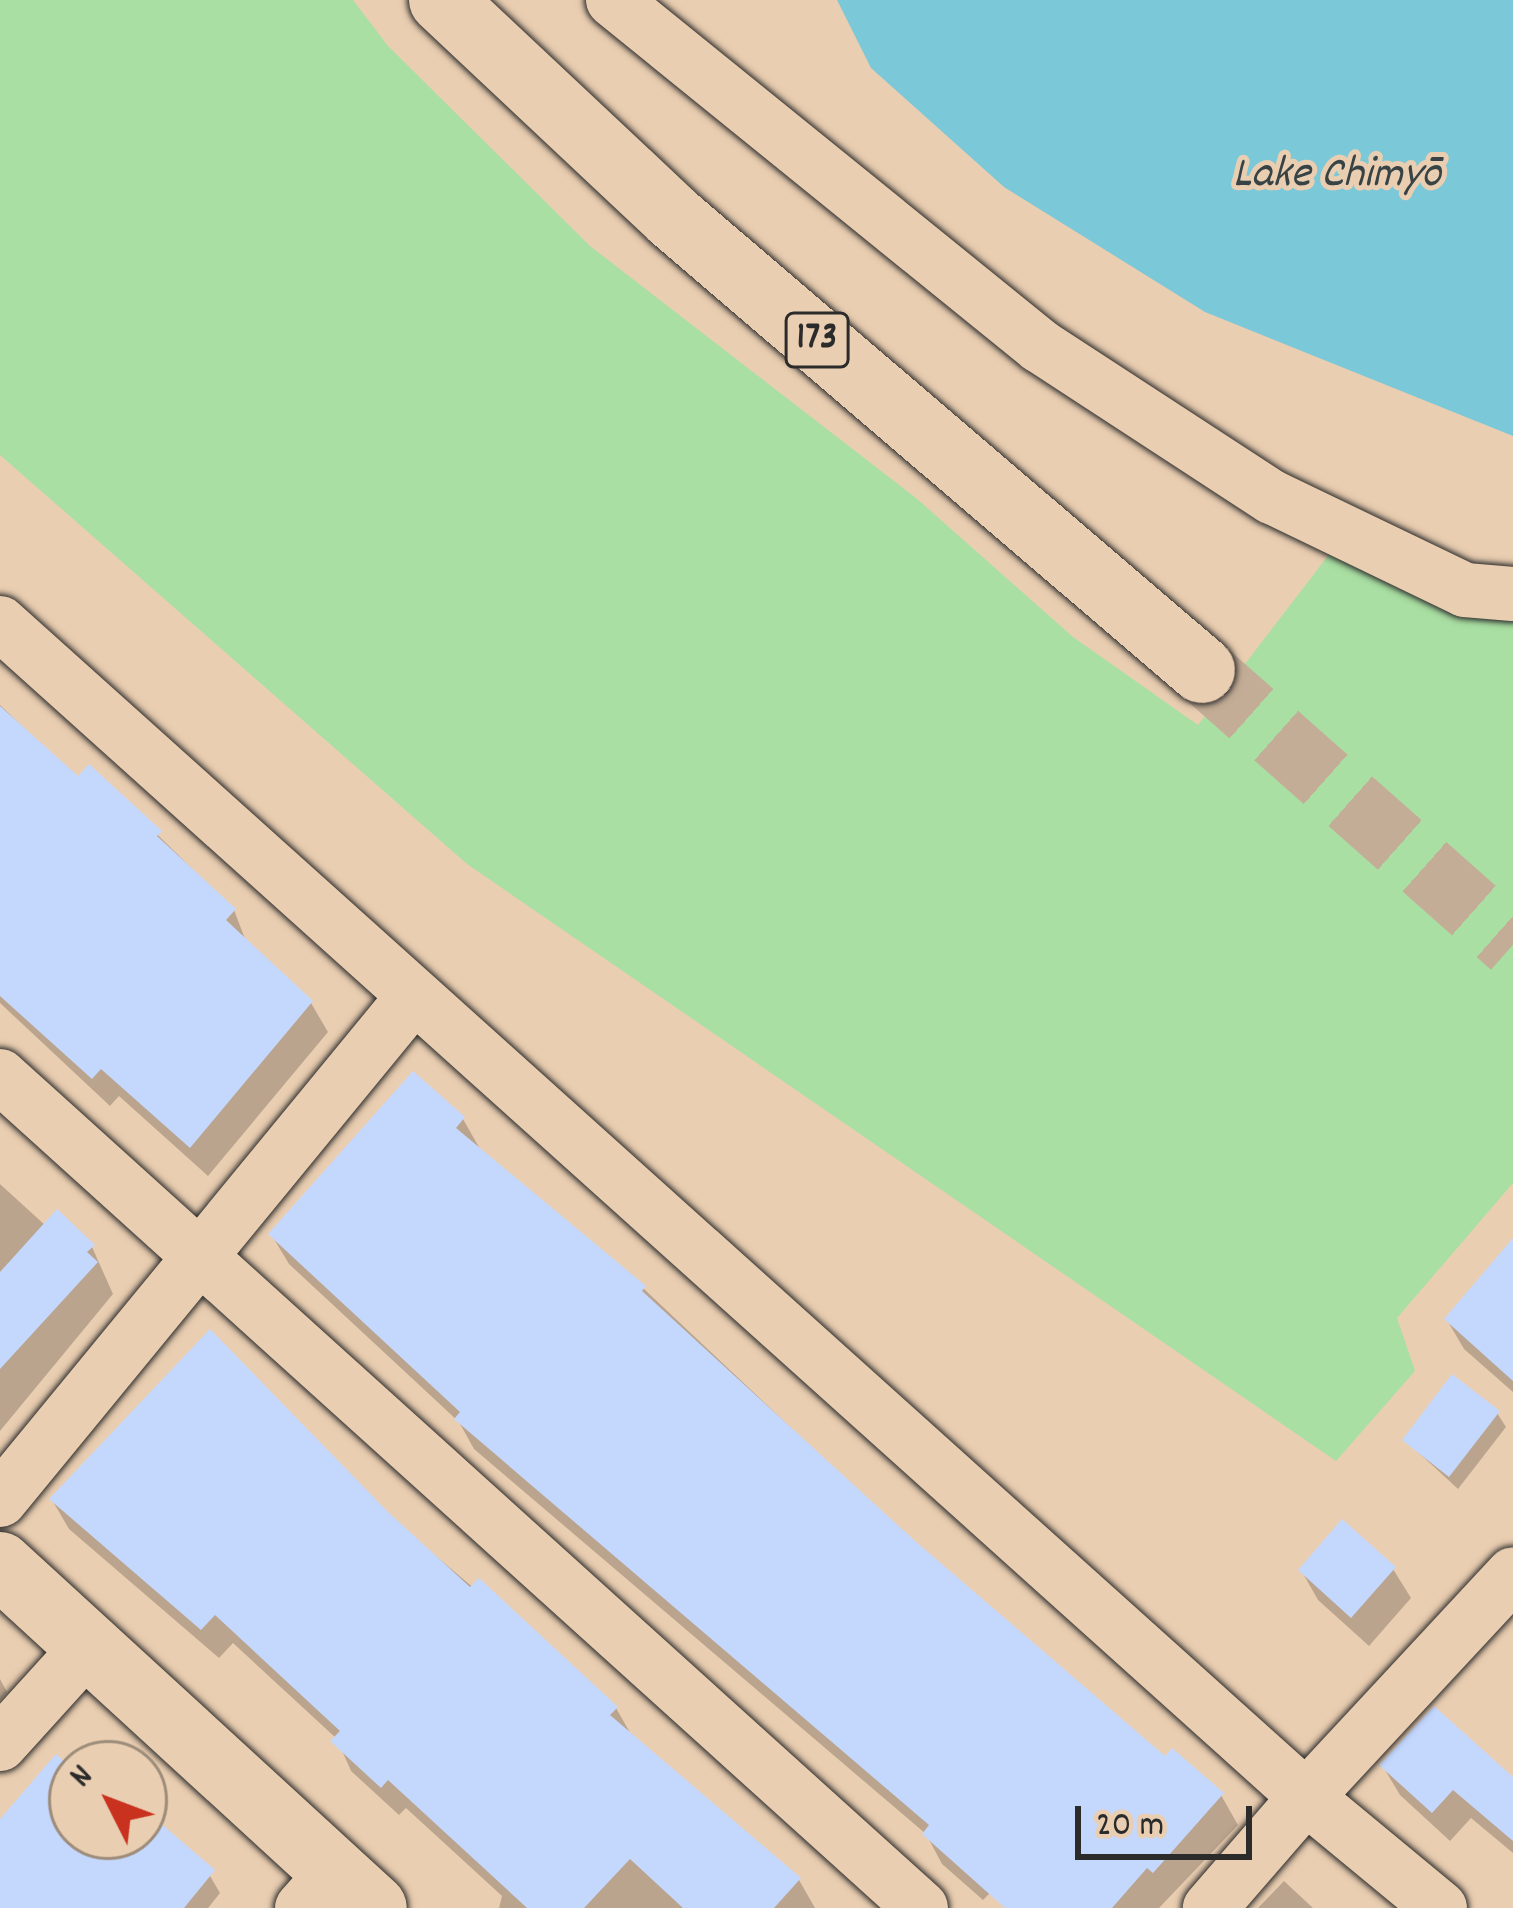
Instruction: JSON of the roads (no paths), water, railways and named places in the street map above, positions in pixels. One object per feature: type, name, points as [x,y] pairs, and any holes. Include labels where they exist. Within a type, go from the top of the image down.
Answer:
[{"type":"main road","name":"173","points":[[442,0],[674,218],[1202,670]]},
{"type":"main road","points":[[0,1565],[337,1896]]},
{"type":"street","points":[[613,0],[1040,346],[1272,497],[1465,590],[1513,595]]},
{"type":"street","points":[[0,622],[1306,1797],[1440,1908]]},
{"type":"street","points":[[0,1500],[412,997]]},
{"type":"street","points":[[0,1076],[921,1908]]},
{"type":"street","points":[[1210,1908],[1513,1574]]},
{"type":"street","points":[[0,1744],[88,1647]]},
{"type":"water","name":"Lake Chimyō","points":[[837,0],[1513,0],[1513,436],[1205,312],[1004,187],[871,68]]},
{"type":"tunnel","points":[[1202,670],[1513,945]]}]
